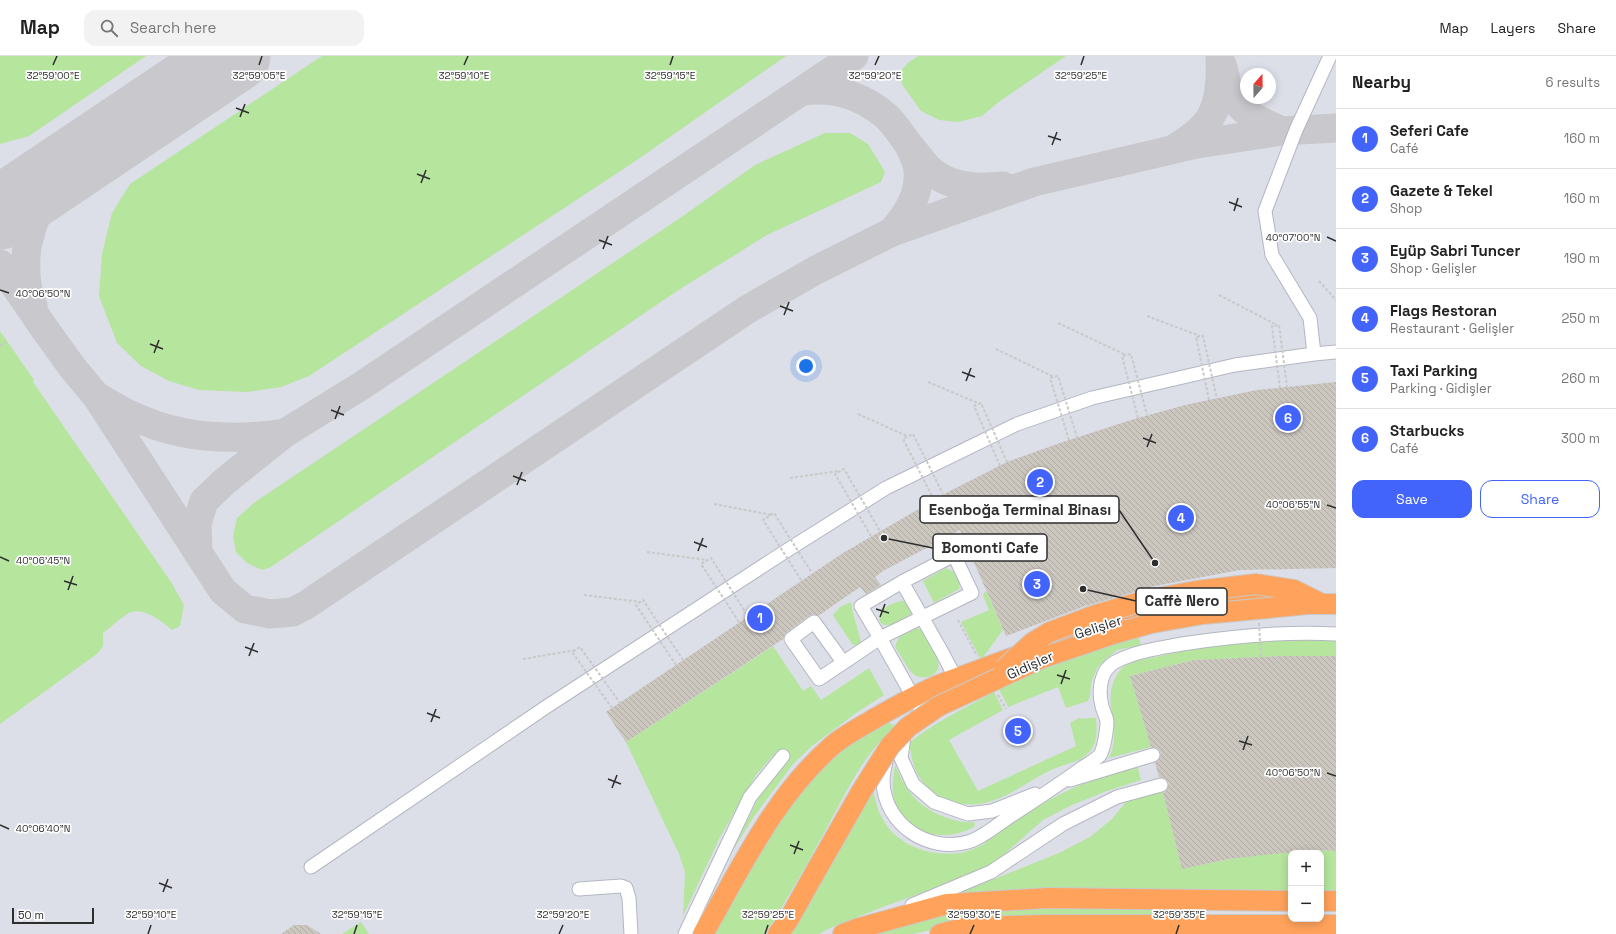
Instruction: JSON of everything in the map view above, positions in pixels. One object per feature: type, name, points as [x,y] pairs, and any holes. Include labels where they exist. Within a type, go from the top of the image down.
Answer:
[{"type":"highway","points":[[778,934],[789,919],[861,792],[890,746],[908,727],[939,706],[970,692],[1000,673],[1032,643],[1050,632],[1095,615],[1147,600],[1196,591],[1256,584],[1294,590],[1332,599]]},
{"type":"highway","name":"Gelişler","points":[[703,934],[773,814],[811,765],[835,744],[858,728],[913,697],[936,686],[1114,620],[1184,605],[1292,595],[1332,599]]},
{"type":"highway","points":[[849,932],[947,904],[1048,898],[1288,901]]},
{"type":"highway","points":[[1324,901],[1336,901]]},
{"type":"highway","points":[[940,934],[968,927],[991,926],[1336,925]]},
{"type":"lane","points":[[1314,354],[1310,318],[1272,255],[1265,212],[1296,130],[1330,56]]},
{"type":"lane","points":[[311,867],[546,707],[886,488],[1017,424],[1092,398],[1235,365],[1336,352]]},
{"type":"lane","points":[[842,662],[880,638],[972,593],[954,555],[902,582],[861,606],[880,638],[913,697]]},
{"type":"lane","points":[[902,582],[956,679]]},
{"type":"lane","points":[[890,746],[884,768],[883,781],[887,802],[892,813],[900,824],[923,840],[938,844],[954,845],[969,842],[984,834],[1100,755],[1105,741],[1107,720],[1099,691],[1104,672],[1114,662],[1132,654],[1230,636],[1305,632],[1336,634]]},
{"type":"lane","points":[[936,686],[904,736],[901,758],[914,784],[934,802],[968,814],[992,811],[1059,784],[1153,755]]},
{"type":"lane","points":[[685,934],[750,797],[783,756]]},
{"type":"lane","points":[[849,932],[991,872],[1063,824],[1117,796],[1161,785]]},
{"type":"lane","points":[[579,889],[621,886],[626,888],[629,898],[631,934]]},
{"type":"lane","points":[[1203,925],[1260,921],[1336,920]]},
{"type":"path","points":[[1319,281],[1336,300]]},
{"type":"path","points":[[1219,294],[1279,325],[1287,387]]},
{"type":"path","points":[[1147,316],[1203,336],[1216,399]]},
{"type":"path","points":[[1058,323],[1126,355],[1131,354],[1147,415]]},
{"type":"path","points":[[1277,325],[1272,326],[1280,388]]},
{"type":"path","points":[[1200,336],[1196,337],[1210,400]]},
{"type":"path","points":[[0,346],[6,342]]},
{"type":"path","points":[[996,349],[1054,377],[1058,376],[1077,437]]},
{"type":"path","points":[[1126,355],[1122,356],[1138,418]]},
{"type":"path","points":[[1054,377],[1050,378],[1069,440]]},
{"type":"path","points":[[928,382],[980,404],[981,403],[1007,462]]},
{"type":"path","points":[[980,404],[974,406],[1000,466]]},
{"type":"path","points":[[858,414],[907,436]]},
{"type":"path","points":[[934,500],[903,439],[907,436],[913,434],[943,494]]},
{"type":"path","points":[[790,478],[840,471],[844,469],[880,531]]},
{"type":"path","points":[[840,471],[835,474],[872,536]]},
{"type":"path","points":[[714,504],[772,515],[774,513],[812,573]]},
{"type":"path","points":[[772,515],[763,520],[801,580]]},
{"type":"path","points":[[647,552],[707,560],[711,558],[748,616]]},
{"type":"path","points":[[707,560],[701,564],[739,622]]},
{"type":"path","points":[[584,595],[640,602],[643,600],[683,660]]},
{"type":"path","points":[[640,602],[636,605],[676,665]]},
{"type":"path","points":[[523,659],[576,650],[580,647],[620,703]]},
{"type":"path","points":[[576,650],[572,652],[612,708]]},
{"type":"shaded area","points":[[0,56],[1336,56],[1336,934],[0,934]]},
{"type":"green space","points":[[0,56],[146,56],[29,136],[0,144]]},
{"type":"green space","points":[[322,56],[786,56],[634,162],[309,376],[281,387],[247,392],[199,390],[169,381],[141,366],[117,343],[99,296],[102,254],[112,213],[130,184]]},
{"type":"green space","points":[[918,56],[1066,56],[1000,101],[982,116],[958,122],[939,120],[921,111],[903,86],[898,74],[908,63]]},
{"type":"green space","points":[[825,133],[850,133],[868,144],[885,172],[881,182],[767,235],[677,291],[271,567],[262,570],[247,563],[236,552],[233,536],[237,518],[255,502],[683,216],[755,165]]},
{"type":"green space","points":[[0,331],[34,380],[33,382],[171,582],[184,605],[180,626],[172,630],[151,615],[139,611],[127,614],[103,633],[103,646],[98,653],[0,724]]},
{"type":"green space","points":[[946,568],[956,573],[960,581],[959,589],[934,603],[923,581]]},
{"type":"green space","points":[[986,591],[1003,630],[981,660],[961,622],[989,610],[983,595]]},
{"type":"green space","points":[[903,601],[909,603],[912,608],[911,614],[900,621],[888,625],[880,622],[879,618],[883,610],[888,606]]},
{"type":"green space","points":[[851,602],[861,642],[857,646],[852,644],[833,615],[840,607]]},
{"type":"green space","points":[[916,628],[922,631],[929,639],[938,661],[939,666],[936,672],[926,677],[918,677],[912,673],[895,647],[902,634]]},
{"type":"green space","points":[[1138,633],[1141,645],[1117,650],[1097,668],[1091,683],[1088,701],[1066,708],[1058,687],[1008,707],[997,685]]},
{"type":"green space","points":[[1309,639],[1336,640],[1336,656],[1283,656],[1194,660],[1130,676],[1151,747],[1109,758],[1113,747],[1114,736],[1111,707],[1112,688],[1115,678],[1126,665],[1135,661],[1223,644]]},
{"type":"green space","points":[[773,646],[803,691],[811,686],[821,700],[869,668],[884,695],[856,713],[812,746],[793,764],[753,818],[732,852],[760,795],[788,761],[778,750],[756,775],[720,837],[683,916],[685,872],[679,854],[626,742]]},
{"type":"green space","points":[[994,692],[1003,710],[949,740],[978,791],[1076,746],[1070,723],[1079,718],[1096,718],[1097,726],[1095,742],[1087,755],[1077,761],[1055,768],[1014,791],[992,801],[971,805],[950,802],[932,792],[918,775],[913,764],[909,743],[940,722]]},
{"type":"green space","points":[[884,721],[897,726],[875,747],[856,774],[781,909],[765,934],[708,934],[777,815],[842,747]]},
{"type":"green space","points":[[895,765],[909,792],[922,805],[939,815],[950,819],[974,822],[975,826],[964,831],[940,835],[918,829],[908,822],[900,813],[895,802],[893,783]]},
{"type":"green space","points":[[1137,765],[1141,780],[1107,791],[1072,805],[1043,820],[1000,858],[979,872],[880,908],[830,928],[819,934],[785,934],[818,886],[873,792],[880,813],[887,826],[904,842],[925,851],[948,854],[960,853],[986,843],[984,841],[1010,823],[1073,788]]},
{"type":"green space","points":[[1162,789],[1182,869],[1220,861],[1288,851],[1288,893],[947,895],[997,878],[1059,853],[1090,837],[1112,819],[1125,803],[1136,795]]},
{"type":"green space","points":[[1324,850],[1336,851],[1336,893],[1324,893]]},
{"type":"green space","points":[[1044,905],[1203,910],[1198,919],[963,923],[913,934],[870,934],[938,915],[986,909]]},
{"type":"green space","points":[[361,922],[369,934],[342,934]]},
{"type":"building","points":[[1336,382],[1336,568],[1240,570],[1155,586],[1085,606],[1006,636],[960,530],[883,571],[875,577],[881,585],[866,594],[860,587],[818,616],[814,614],[809,616],[786,633],[783,639],[626,742],[606,712],[843,553],[948,492],[1007,462],[1131,420],[1185,405],[1257,390]]},
{"type":"building","points":[[1283,656],[1336,656],[1336,851],[1288,850],[1288,853],[1229,859],[1182,869],[1163,793],[1167,790],[1169,783],[1166,779],[1159,777],[1155,763],[1159,760],[1161,753],[1158,749],[1151,747],[1130,676],[1194,660]]},
{"type":"building","points":[[294,925],[307,925],[321,934],[281,934]]},
{"type":"taxiway","points":[[198,553],[197,524],[204,501],[225,481],[285,433],[361,386],[854,56]]},
{"type":"taxiway","points":[[1175,148],[1199,131],[1210,118],[1218,96],[1220,56]]},
{"type":"taxiway","points":[[1223,67],[1228,88],[1238,103],[1250,115],[1282,131]]},
{"type":"taxiway","points":[[803,91],[826,90],[837,92],[847,94],[867,103],[886,116],[909,145]]},
{"type":"taxiway","points":[[0,264],[72,367],[97,397],[223,591],[245,609],[270,614],[293,612],[306,605],[748,309],[816,270],[892,232],[1034,182],[1197,144],[1282,131],[1336,128]]},
{"type":"taxiway","points":[[892,232],[903,218],[915,197],[917,189],[918,168],[909,145],[929,169],[945,180],[954,184],[973,187],[1003,186]]},
{"type":"taxiway","points":[[33,306],[28,291],[26,266],[28,242],[32,228],[41,203],[53,183],[78,160]]},
{"type":"taxiway","points":[[100,398],[126,413],[153,424],[190,434],[247,437],[285,433]]},
{"type":"runway","points":[[0,213],[234,56]]},
{"type":"place","name":"Starbucks","points":[[1288,418]]},
{"type":"place","name":"Gazete & Tekel","points":[[1040,482]]},
{"type":"place","name":"Flags Restoran","points":[[1181,518]]},
{"type":"place","name":"Bomonti Cafe","points":[[884,538]]},
{"type":"place","name":"Esenboğa Terminal Binası","points":[[1155,563]]},
{"type":"place","name":"Eyüp Sabri Tuncer","points":[[1037,584]]},
{"type":"place","name":"Caffè Nero","points":[[1083,589]]},
{"type":"place","name":"Seferi Cafe","points":[[760,618]]},
{"type":"place","name":"Taxi Parking","points":[[1018,731]]}]
